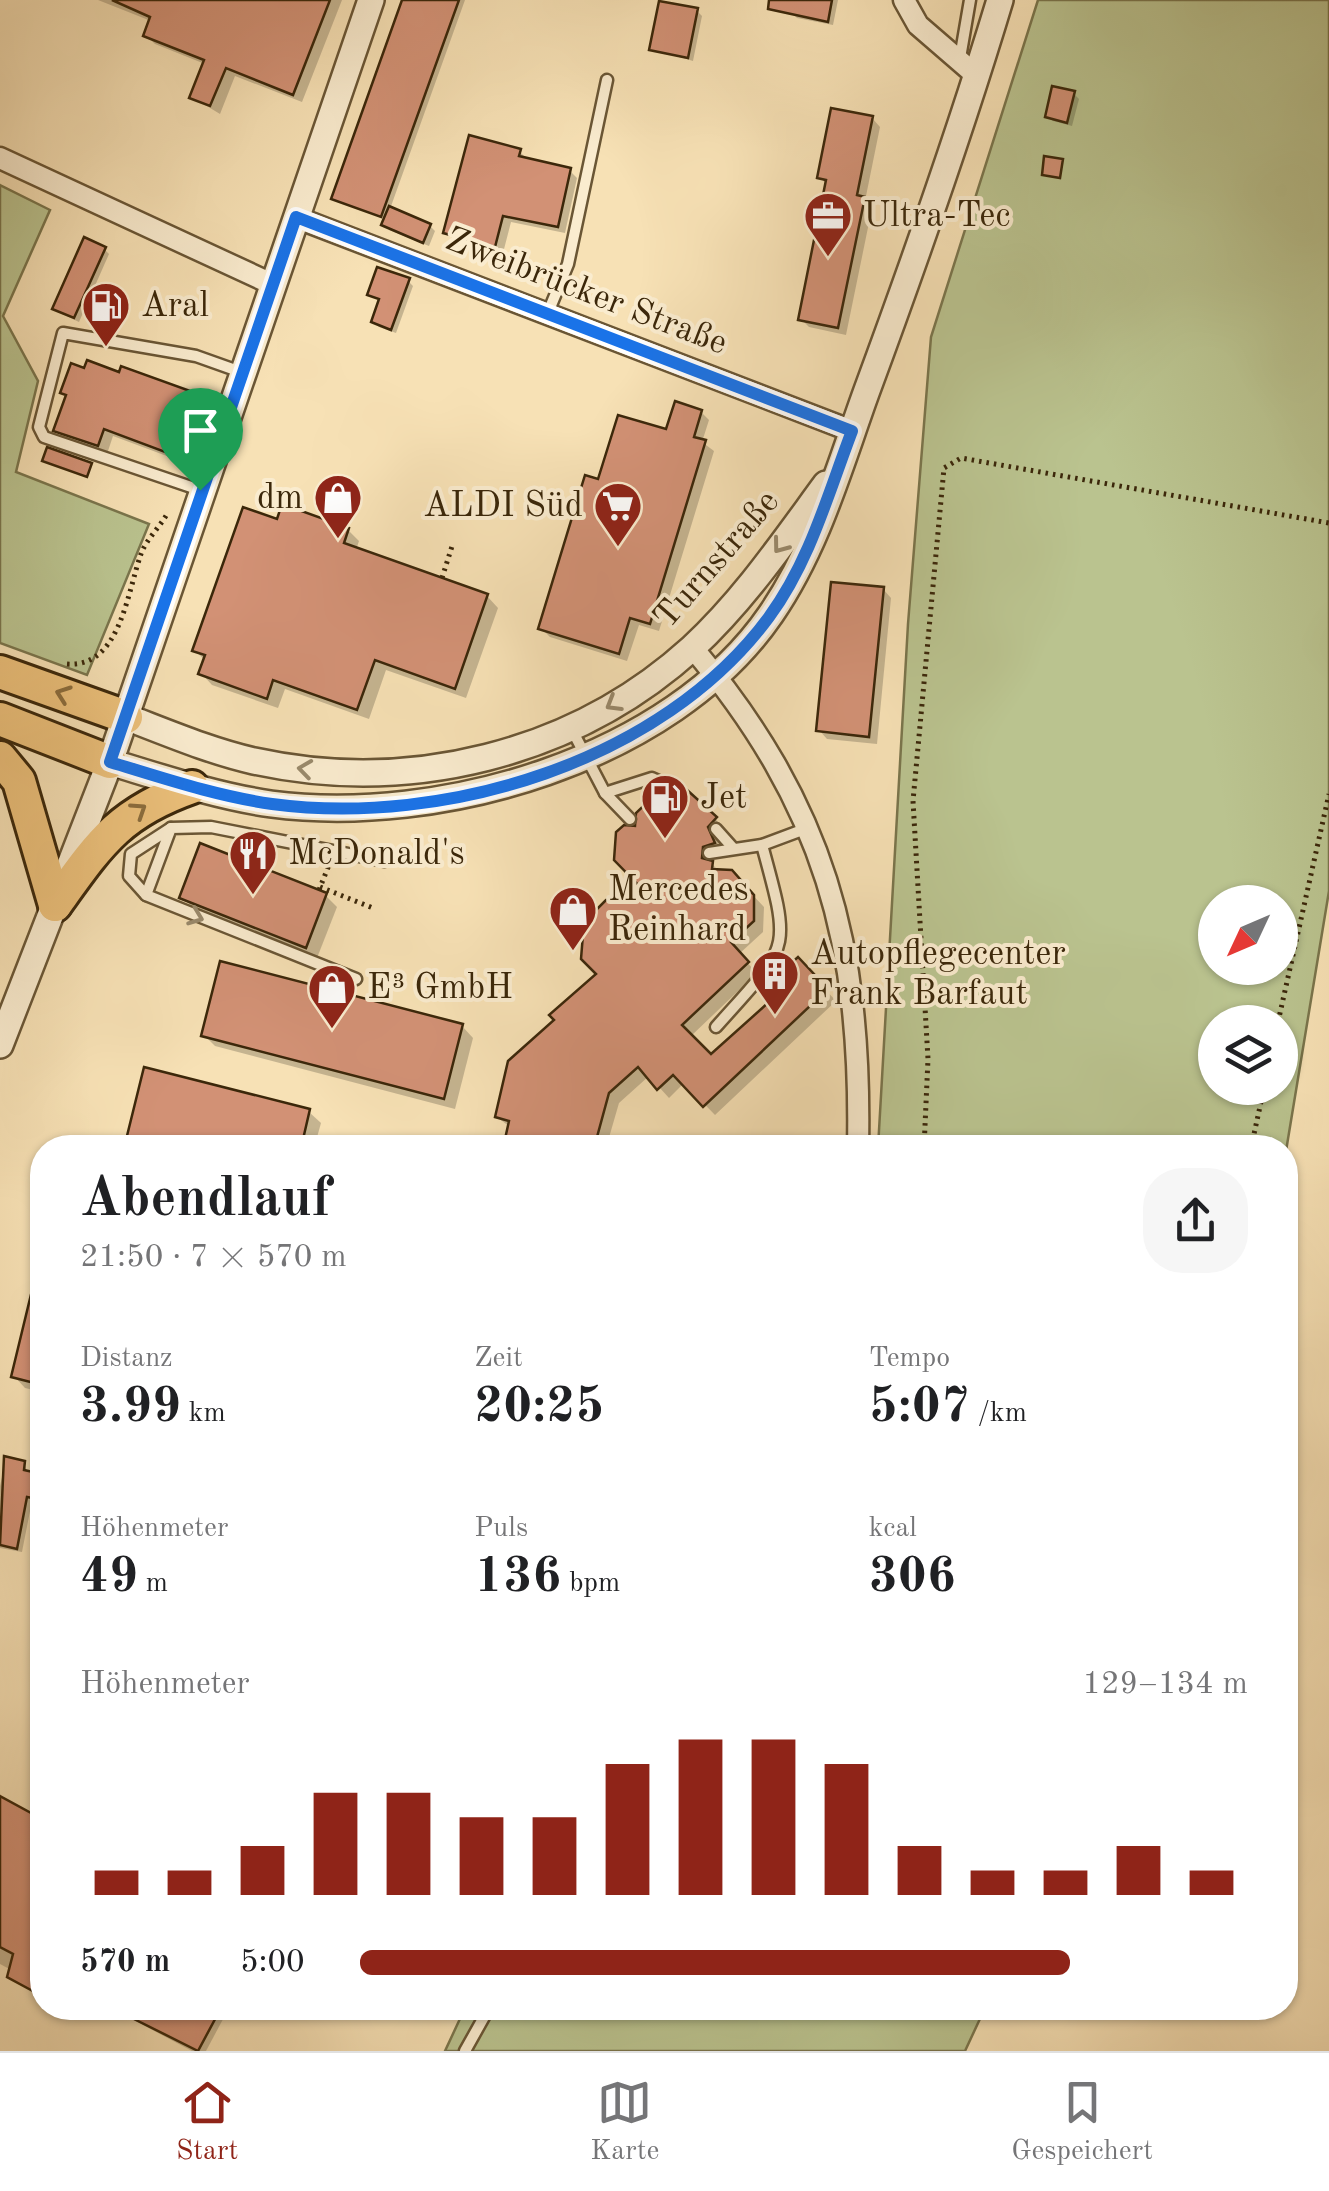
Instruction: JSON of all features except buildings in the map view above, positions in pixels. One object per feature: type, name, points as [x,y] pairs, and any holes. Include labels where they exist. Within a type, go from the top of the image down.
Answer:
[{"type":"main road","points":[[0,672],[126,717]]},
{"type":"main road","points":[[0,719],[110,762]]},
{"type":"main road","points":[[0,758],[19,781],[54,905]]},
{"type":"main road","points":[[54,905],[99,844],[127,817],[192,786]]},
{"type":"street","points":[[0,1046],[126,717],[190,487],[241,372],[371,0]]},
{"type":"street","points":[[904,0],[918,25],[968,70]]},
{"type":"street","name":"Turnstraße","points":[[110,762],[192,786],[283,805],[409,804],[497,787],[584,757],[636,730],[715,674],[769,617],[822,521],[968,70],[1000,0]]},
{"type":"street","points":[[0,158],[272,284]]},
{"type":"street","name":"Zweibrücker Straße","points":[[296,217],[852,431]]},
{"type":"street","name":"Turnstraße","points":[[126,717],[254,761],[346,774],[403,772],[472,762],[570,728],[632,692],[692,647],[738,599],[838,468]]},
{"type":"street","points":[[692,647],[777,760],[831,885],[848,953],[856,1035],[858,1135]]},
{"type":"lane","points":[[968,70],[970,0]]},
{"type":"lane","points":[[547,316],[568,264],[607,80]]},
{"type":"lane","points":[[190,487],[44,438],[40,427],[63,333],[196,356],[241,372]]},
{"type":"lane","points":[[570,728],[605,794],[630,819]]},
{"type":"lane","points":[[605,794],[652,778],[677,790]]},
{"type":"lane","points":[[356,980],[146,895],[129,876],[131,854],[172,828],[211,827],[384,861]]},
{"type":"lane","points":[[146,895],[172,828]]},
{"type":"lane","points":[[716,830],[733,848]]},
{"type":"lane","points":[[709,853],[762,845],[805,830]]},
{"type":"lane","points":[[716,1027],[768,969],[783,940],[781,914],[762,845]]},
{"type":"lane","points":[[465,2051],[482,2020]]},
{"type":"path","points":[[924,1135],[927,1041],[914,801],[944,468],[962,458],[1329,523]]},
{"type":"path","points":[[57,692],[68,664],[84,666],[99,656],[115,632],[142,550],[190,487]]},
{"type":"path","points":[[294,508],[300,488]]},
{"type":"path","points":[[342,526],[348,504]]},
{"type":"path","points":[[442,578],[453,542]]},
{"type":"path","points":[[1282,1005],[1329,794]]},
{"type":"path","points":[[320,887],[373,908]]},
{"type":"path","points":[[1254,1135],[1260,1105]]},
{"type":"green space","points":[[1038,0],[1329,0],[1329,891],[1298,1078],[1298,1005],[1198,1005],[1198,1105],[1294,1105],[1289,1135],[879,1135],[908,624],[931,337]]},
{"type":"green space","points":[[0,185],[50,210],[3,316],[38,381],[16,472],[149,524],[87,675],[0,643]]},
{"type":"green space","points":[[459,2020],[979,2020],[965,2051],[445,2051]]},
{"type":"place","name":"Ultra-Tec","points":[[828,258]]},
{"type":"place","name":"Aral","points":[[106,348]]},
{"type":"place","name":"dm","points":[[338,540]]},
{"type":"place","name":"ALDI Süd","points":[[618,548]]},
{"type":"place","name":"Jet","points":[[665,840]]},
{"type":"place","name":"McDonald's","points":[[253,896]]},
{"type":"place","name":"Mercedes Reinhard","points":[[573,952]]},
{"type":"place","name":"Autopflegecenter Frank Barfaut","points":[[775,1016]]},
{"type":"place","name":"E³ GmbH","points":[[332,1030]]},
{"type":"route","points":[[296,217],[852,431],[822,521],[791,582],[769,617],[715,674],[636,730],[584,757],[497,787],[421,802],[341,808],[270,804],[110,762],[200,490],[296,217]]}]
